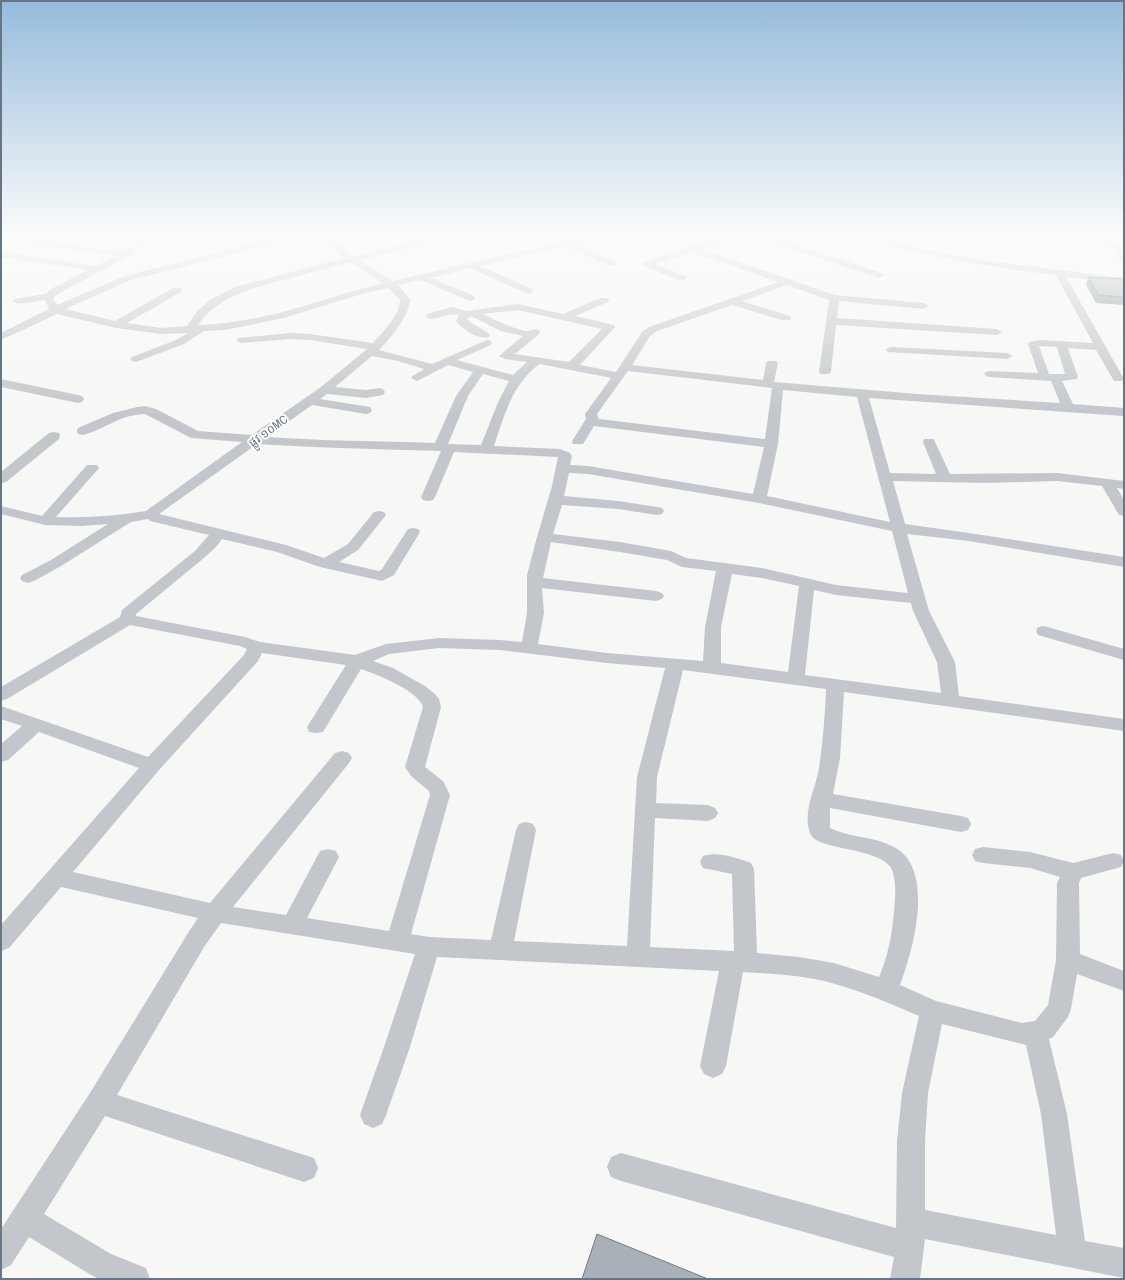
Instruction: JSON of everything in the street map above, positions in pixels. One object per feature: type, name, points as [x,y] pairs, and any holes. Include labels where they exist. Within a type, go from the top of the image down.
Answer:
[{"type":"street","points":[[18,301],[48,297],[55,310],[116,325],[161,331],[225,327],[284,314],[343,297]]},
{"type":"street","points":[[1,338],[55,310],[85,297]]},
{"type":"street","points":[[116,325],[165,297]]},
{"type":"street","points":[[136,359],[180,342],[195,328],[202,312],[222,297]]},
{"type":"street","name":"ផ្លូវ ១០MC","points":[[1,510],[45,521],[81,522],[129,518],[151,514],[326,390],[390,331],[405,306],[405,299],[403,297]]},
{"type":"street","points":[[578,441],[592,419],[591,414],[622,372],[646,334],[653,329],[744,297]]},
{"type":"street","points":[[830,297],[924,306]]},
{"type":"street","points":[[1072,297],[1118,379]]},
{"type":"street","points":[[825,372],[834,298]]},
{"type":"street","points":[[564,317],[604,300]]},
{"type":"street","points":[[731,301],[786,318]]},
{"type":"street","points":[[417,377],[473,348],[486,339],[461,321],[462,318],[470,314],[502,308],[518,307],[610,327],[572,366]]},
{"type":"street","points":[[431,316],[451,310],[470,314],[505,329],[533,333],[505,356],[572,366],[622,372],[862,393],[961,401],[1068,406],[1124,412]]},
{"type":"street","points":[[830,321],[997,332]]},
{"type":"street","points":[[225,327],[255,350]]},
{"type":"street","points":[[970,330],[979,355]]},
{"type":"street","points":[[1053,335],[1098,342]]},
{"type":"street","points":[[242,340],[290,336],[310,337],[372,349],[434,368]]},
{"type":"street","points":[[1068,406],[1050,378],[1033,344],[1098,342]]},
{"type":"street","points":[[990,374],[1050,378],[1072,377],[1061,344]]},
{"type":"street","points":[[892,350],[1007,356]]},
{"type":"street","points":[[486,450],[508,394],[531,363],[536,361]]},
{"type":"street","points":[[447,362],[517,380]]},
{"type":"street","points":[[759,499],[771,444],[773,385],[772,363]]},
{"type":"street","points":[[428,497],[444,447],[465,391],[480,371]]},
{"type":"street","points":[[1,383],[78,399]]},
{"type":"street","points":[[326,390],[366,394],[379,392]]},
{"type":"street","points":[[862,393],[918,599],[922,611],[946,662],[950,686],[950,701]]},
{"type":"street","points":[[310,401],[366,410]]},
{"type":"street","points":[[83,431],[99,423],[141,409],[151,411],[185,431],[196,435],[314,444],[363,444],[560,453],[565,456],[557,500],[544,537],[534,582],[535,617],[530,648]]},
{"type":"street","points":[[592,419],[595,422],[771,444]]},
{"type":"street","points":[[1,478],[54,436]]},
{"type":"street","points":[[929,442],[945,478]]},
{"type":"street","points":[[45,521],[92,468]]},
{"type":"street","points":[[563,468],[588,470],[759,499],[899,528],[1124,562]]},
{"type":"street","points":[[884,477],[1057,477],[1124,485]]},
{"type":"street","points":[[1107,484],[1124,512]]},
{"type":"street","points":[[557,500],[618,505],[657,511]]},
{"type":"street","points":[[151,514],[155,518],[281,548],[325,564],[382,576],[388,572],[414,532]]},
{"type":"street","points":[[325,564],[353,547],[378,515]]},
{"type":"street","points":[[28,578],[56,563],[129,518]]},
{"type":"street","points":[[128,619],[128,613],[212,544],[218,534]]},
{"type":"street","points":[[544,537],[620,547],[671,556],[682,562],[782,577],[836,590],[918,599]]},
{"type":"street","points":[[712,667],[713,627],[724,576],[724,568]]},
{"type":"street","points":[[534,582],[656,596]]},
{"type":"street","points":[[796,679],[807,584]]},
{"type":"street","points":[[1,695],[128,619],[245,642],[256,647],[356,661],[387,672],[419,690],[430,699],[432,707],[415,767],[417,772],[433,782],[439,789],[440,795],[397,943]]},
{"type":"street","points":[[1044,631],[1124,655]]},
{"type":"street","points":[[316,727],[356,661],[386,649],[439,643],[469,643],[530,648],[712,667],[1124,725]]},
{"type":"street","points":[[1,941],[152,765],[252,657],[256,647]]},
{"type":"street","points":[[638,956],[647,777],[674,669],[673,664]]},
{"type":"street","points":[[835,685],[832,750],[829,771],[817,822],[820,833],[829,839],[880,850],[896,858],[902,868],[906,878],[907,891],[898,955],[886,990]]},
{"type":"street","points":[[1,712],[152,765]]},
{"type":"street","points":[[1,755],[36,725]]},
{"type":"street","points":[[1,1255],[99,1102],[196,940],[215,913],[342,758]]},
{"type":"street","points":[[822,799],[961,824]]},
{"type":"street","points":[[646,810],[708,813]]},
{"type":"street","points":[[501,949],[526,830]]},
{"type":"street","points":[[983,855],[1030,860],[1073,872],[1113,861]]},
{"type":"street","points":[[292,926],[328,857]]},
{"type":"street","points":[[711,862],[743,869],[740,961],[713,1066]]},
{"type":"street","points":[[56,877],[215,913],[429,947],[501,949],[740,961],[799,967],[834,973],[886,990],[932,1011],[1022,1034],[1035,1033],[1044,1029],[1059,1009],[1068,960],[1068,883],[1073,872]]},
{"type":"street","points":[[373,1114],[397,1047],[429,947]]},
{"type":"street","points":[[1068,960],[1124,981]]},
{"type":"street","points":[[905,1279],[910,1234],[911,1141],[915,1093],[932,1011]]},
{"type":"street","points":[[1035,1033],[1046,1068],[1057,1124],[1072,1252]]},
{"type":"street","points":[[99,1102],[304,1168]]},
{"type":"street","points":[[621,1167],[910,1234],[1072,1252],[1124,1264]]},
{"type":"street","points":[[24,1218],[101,1265],[135,1279]]},
{"type":"building","points":[[597,1234],[708,1279],[582,1279]]}]
